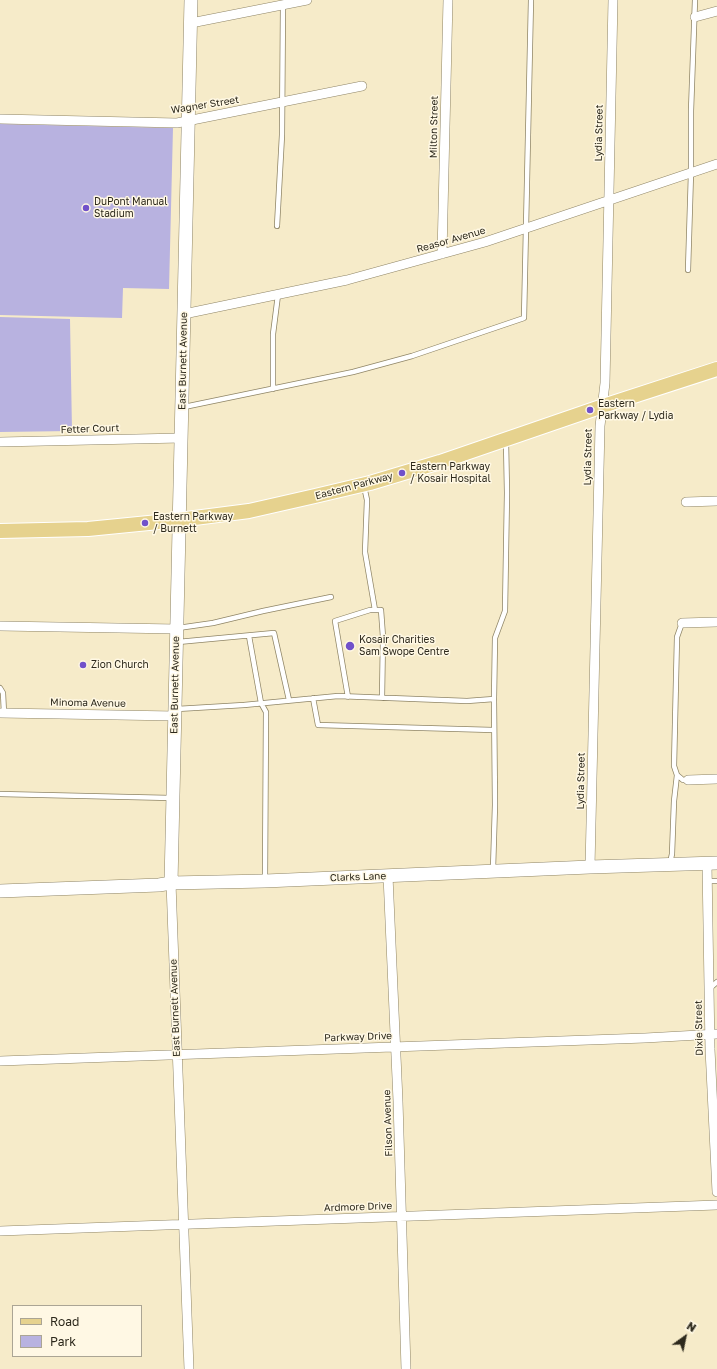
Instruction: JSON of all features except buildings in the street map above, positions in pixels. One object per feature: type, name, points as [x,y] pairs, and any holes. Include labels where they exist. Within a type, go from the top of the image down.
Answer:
[{"type":"main road","name":"Eastern Parkway","points":[[0,531],[88,529],[180,520],[249,511],[364,484],[440,462],[603,406],[717,369]]},
{"type":"street","name":"East Burnett Avenue","points":[[189,1369],[171,883],[191,0]]},
{"type":"street","points":[[191,23],[307,0]]},
{"type":"street","name":"Milton Street","points":[[442,254],[448,0]]},
{"type":"street","name":"Lydia Street","points":[[590,867],[600,426],[605,383],[613,0]]},
{"type":"street","points":[[695,17],[717,11]]},
{"type":"street","name":"Wagner Street","points":[[0,118],[177,122],[362,86]]},
{"type":"street","name":"Reasor Avenue","points":[[184,314],[354,278],[485,242],[717,164]]},
{"type":"street","name":"Fetter Court","points":[[0,442],[181,438]]},
{"type":"street","points":[[686,502],[717,501]]},
{"type":"street","points":[[682,624],[717,622]]},
{"type":"street","points":[[0,626],[177,629]]},
{"type":"street","name":"Minoma Avenue","points":[[2,713],[175,712]]},
{"type":"street","points":[[688,780],[717,779]]},
{"type":"street","name":"Clarks Lane","points":[[0,890],[265,881],[669,864],[712,864]]},
{"type":"street","name":"Dixie Street","points":[[712,864],[709,989],[714,1034],[711,1078],[717,1192]]},
{"type":"street","name":"Filson Avenue","points":[[388,876],[402,1216],[406,1369]]},
{"type":"street","name":"Parkway Drive","points":[[0,1061],[644,1038],[714,1034]]},
{"type":"street","name":"Ardmore Drive","points":[[0,1231],[717,1205]]},
{"type":"lane","points":[[182,407],[354,372],[412,356],[524,318],[531,0]]},
{"type":"lane","points":[[688,270],[695,0]]},
{"type":"lane","points":[[277,226],[282,135],[281,102],[283,5]]},
{"type":"lane","points":[[273,389],[273,334],[278,294]]},
{"type":"lane","points":[[493,871],[495,805],[495,638],[505,611],[507,492],[506,440]]},
{"type":"lane","points":[[364,484],[367,500],[365,552],[377,610]]},
{"type":"lane","points":[[177,629],[213,623],[331,597]]},
{"type":"lane","points":[[348,697],[335,621],[370,610],[381,610],[383,637],[382,698]]},
{"type":"lane","points":[[669,864],[672,854],[674,801],[677,775],[674,766],[677,637],[682,624]]},
{"type":"lane","points":[[176,642],[274,633],[289,700]]},
{"type":"lane","points":[[249,636],[261,703],[266,712],[265,881]]},
{"type":"lane","points":[[0,688],[3,692],[2,713]]},
{"type":"lane","points":[[175,712],[192,708],[338,696],[467,701],[494,699]]},
{"type":"lane","points":[[313,698],[318,725],[494,730]]},
{"type":"lane","points":[[677,775],[683,780],[688,780]]},
{"type":"lane","points":[[0,794],[173,798]]},
{"type":"lane","points":[[709,989],[717,982]]},
{"type":"green space","name":"DuPont Manual Stadium","points":[[0,124],[173,128],[169,289],[123,288],[122,318],[0,315]]},
{"type":"green space","points":[[0,317],[70,319],[72,431],[0,432]]},
{"type":"place","name":"DuPont Manual Stadium","points":[[86,208]]},
{"type":"place","name":"Eastern Parkway / Lydia","points":[[590,410]]},
{"type":"place","name":"Eastern Parkway / Kosair Hospital","points":[[402,473]]},
{"type":"place","name":"Eastern Parkway / Burnett","points":[[145,523]]},
{"type":"place","name":"Kosair Charities Sam Swope Centre","points":[[350,646]]},
{"type":"place","name":"Zion Church","points":[[83,665]]}]
